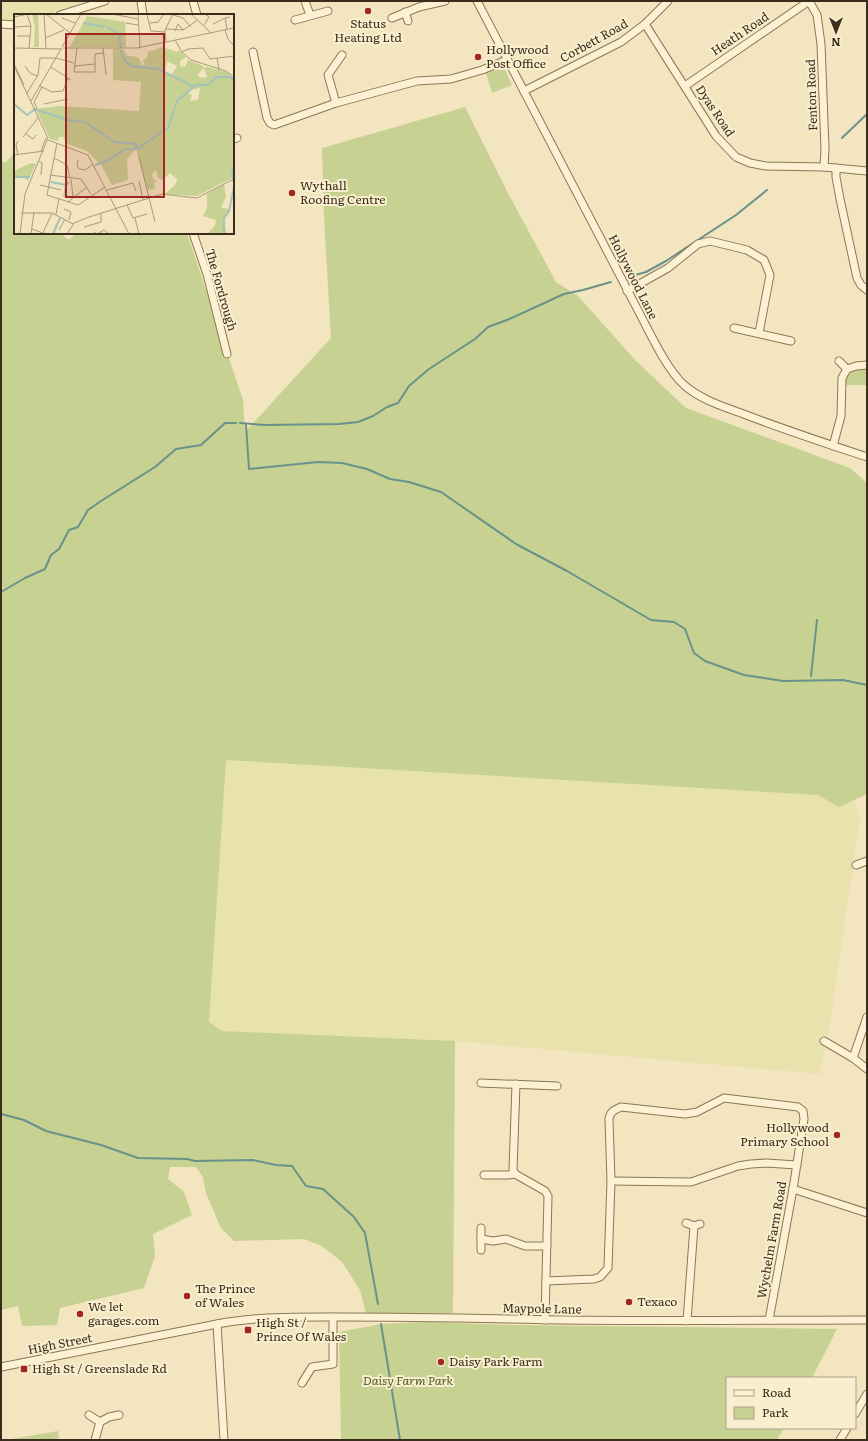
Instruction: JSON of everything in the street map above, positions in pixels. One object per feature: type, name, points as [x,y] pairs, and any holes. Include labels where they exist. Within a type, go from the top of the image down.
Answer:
[{"type":"street","points":[[63,14],[105,1]]},
{"type":"street","points":[[141,1],[143,14]]},
{"type":"street","points":[[193,1],[197,14]]},
{"type":"street","points":[[306,1],[310,15]]},
{"type":"street","points":[[392,18],[405,12],[445,1]]},
{"type":"street","name":"Hollywood Lane","points":[[477,1],[627,291],[655,343],[680,380],[693,392],[713,402],[867,457]]},
{"type":"street","name":"Heath Road","points":[[685,86],[809,1]]},
{"type":"street","name":"Fenton Road","points":[[809,1],[819,20],[825,149],[824,167]]},
{"type":"street","name":"Corbett Road","points":[[524,91],[621,42],[645,24],[666,2]]},
{"type":"street","points":[[295,20],[328,11]]},
{"type":"street","points":[[405,12],[408,21]]},
{"type":"street","points":[[1,24],[14,25]]},
{"type":"street","name":"Dyas Road","points":[[645,24],[716,136],[736,157],[750,163],[766,166],[824,167],[867,171]]},
{"type":"street","points":[[247,60],[254,55],[267,118],[270,123],[274,125],[336,103],[417,81],[451,79],[482,70],[507,60]]},
{"type":"street","points":[[336,103],[328,75],[342,55]]},
{"type":"street","points":[[836,168],[840,199],[857,278],[861,285],[867,290]]},
{"type":"street","name":"The Fordrough","points":[[193,234],[207,274],[227,354]]},
{"type":"street","points":[[627,291],[668,268],[698,244],[710,241],[746,250],[764,260],[770,275],[759,333]]},
{"type":"street","points":[[734,328],[791,341]]},
{"type":"street","points":[[839,361],[847,369]]},
{"type":"street","points":[[833,446],[841,416],[842,378],[847,369],[867,365]]},
{"type":"street","points":[[856,865],[867,861]]},
{"type":"street","points":[[853,1058],[867,1017]]},
{"type":"street","points":[[824,1041],[853,1058],[867,1069]]},
{"type":"street","points":[[481,1083],[557,1086]]},
{"type":"street","points":[[516,1084],[513,1170],[515,1174],[534,1184],[547,1194],[545,1320]]},
{"type":"street","name":"Wychelm Farm Road","points":[[610,1181],[609,1119],[612,1112],[621,1107],[692,1114],[724,1098],[790,1105],[801,1108],[804,1119],[769,1320]]},
{"type":"street","points":[[546,1281],[594,1279],[600,1277],[606,1271],[609,1264],[610,1181],[691,1182],[738,1166],[766,1163],[797,1164]]},
{"type":"street","points":[[484,1175],[508,1176],[515,1174]]},
{"type":"street","points":[[793,1189],[867,1213]]},
{"type":"street","points":[[686,1222],[697,1225],[687,1320]]},
{"type":"street","points":[[481,1228],[481,1250]]},
{"type":"street","points":[[481,1239],[493,1241],[506,1239],[525,1246],[547,1246]]},
{"type":"street","name":"Maypole Lane","points":[[217,1324],[238,1320],[297,1317],[545,1320],[867,1320]]},
{"type":"street","points":[[302,1383],[312,1367],[333,1364],[333,1317]]},
{"type":"street","points":[[217,1324],[224,1440]]},
{"type":"street","name":"High Street","points":[[1,1367],[217,1324]]},
{"type":"street","points":[[856,1412],[867,1394]]},
{"type":"street","points":[[89,1415],[100,1422]]},
{"type":"street","points":[[95,1440],[100,1422],[109,1417],[119,1415]]},
{"type":"street","points":[[840,1440],[846,1429]]},
{"type":"shaded area","points":[[1,1],[95,1],[48,14],[14,14],[13,21],[1,19]]},
{"type":"shaded area","points":[[226,760],[818,795],[839,807],[853,800],[860,817],[828,1037],[820,1068],[820,1074],[455,1041],[222,1031],[209,1022]]},
{"type":"green space","points":[[500,69],[505,70],[512,85],[492,93],[486,73]]},
{"type":"green space","points":[[465,107],[508,193],[556,282],[578,296],[636,361],[686,408],[850,468],[867,483],[867,794],[839,807],[818,795],[226,760],[209,1022],[222,1031],[455,1041],[453,1313],[366,1313],[360,1290],[342,1262],[322,1246],[304,1239],[234,1241],[221,1228],[206,1193],[203,1177],[196,1167],[170,1167],[168,1179],[184,1192],[192,1215],[153,1234],[155,1256],[144,1288],[60,1308],[57,1325],[22,1326],[18,1306],[1,1310],[1,162],[6,162],[14,153],[14,234],[61,234],[69,240],[75,234],[187,234],[243,400],[245,432],[331,338],[324,217],[322,148]]},
{"type":"green space","points":[[857,368],[867,368],[867,385],[845,385],[848,375]]},
{"type":"green space","name":"Daisy Farm Park","points":[[427,1322],[513,1325],[837,1329],[813,1377],[726,1377],[726,1429],[783,1429],[777,1440],[341,1440],[339,1332],[381,1324]]},
{"type":"green space","points":[[58,1431],[59,1440],[6,1440]]},
{"type":"waterway","points":[[867,94],[867,106]]},
{"type":"waterway","points":[[842,138],[867,114]]},
{"type":"waterway","points":[[628,277],[646,272],[666,261],[736,215],[767,190]]},
{"type":"waterway","points":[[240,423],[264,425],[339,424],[358,422],[398,403],[409,386],[429,369],[475,339],[488,327],[564,294],[611,282]]},
{"type":"waterway","points":[[1,592],[25,578],[45,569],[51,555],[59,549],[69,530],[78,527],[88,510],[155,467],[176,449],[201,445],[225,423],[236,423]]},
{"type":"waterway","points":[[246,425],[249,469],[318,462],[342,463],[367,469],[390,479],[409,482],[441,492],[516,544],[567,571],[651,620],[674,622],[685,629],[694,653],[705,661],[744,675],[783,681],[843,680],[867,685]]},
{"type":"waterway","points":[[811,676],[817,620]]},
{"type":"waterway","points":[[1,1114],[24,1120],[46,1131],[101,1145],[138,1158],[187,1159],[195,1161],[253,1160],[276,1165],[292,1166],[306,1186],[323,1189],[354,1217],[365,1233],[378,1304]]},
{"type":"waterway","points":[[381,1324],[400,1440]]},
{"type":"place","name":"Status Heating Ltd","points":[[368,11]]},
{"type":"place","name":"Hollywood Post Office","points":[[478,57]]},
{"type":"place","name":"Wythall Roofing Centre","points":[[292,193]]},
{"type":"place","name":"Hollywood Primary School","points":[[837,1135]]},
{"type":"place","name":"The Prince of Wales","points":[[187,1296]]},
{"type":"place","name":"Texaco","points":[[629,1302]]},
{"type":"place","name":"We let garages.com","points":[[80,1314]]},
{"type":"place","name":"High St / Prince Of Wales","points":[[248,1330]]},
{"type":"place","name":"Daisy Park Farm","points":[[441,1362]]},
{"type":"place","name":"High St / Greenslade Rd","points":[[24,1369]]}]
